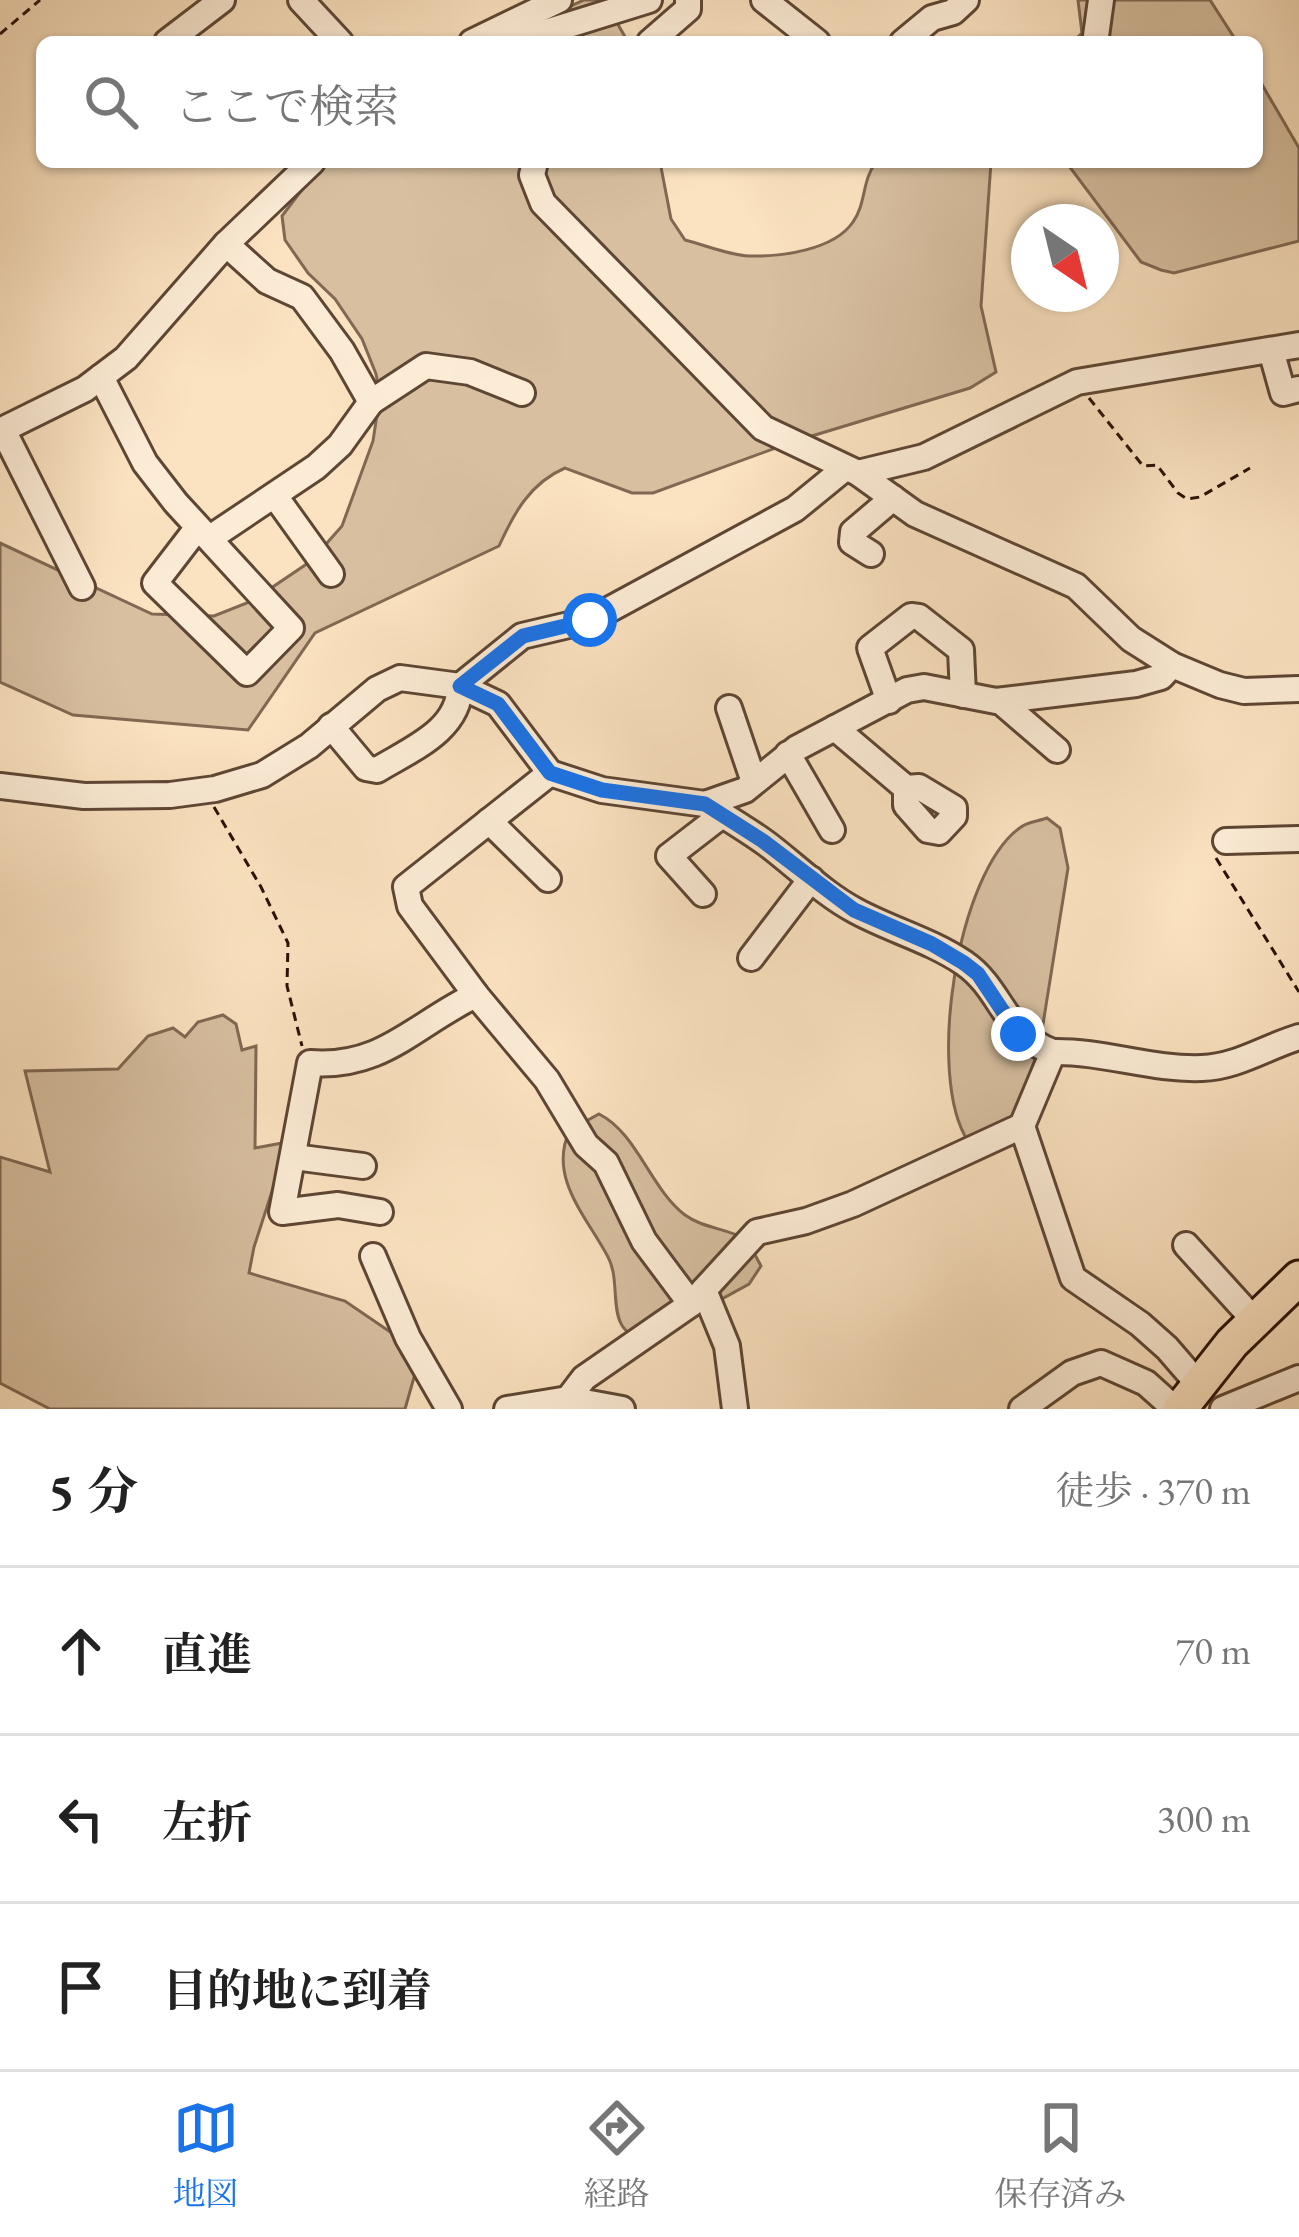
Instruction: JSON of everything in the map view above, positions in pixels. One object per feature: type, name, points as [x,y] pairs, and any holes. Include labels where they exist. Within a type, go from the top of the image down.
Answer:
[{"type":"highway","points":[[1198,1405],[1255,1321],[1299,1278]]},
{"type":"highway","points":[[1198,1405],[1299,1299]]},
{"type":"street","points":[[175,36],[222,0]]},
{"type":"street","points":[[302,0],[335,36]]},
{"type":"street","points":[[485,36],[560,0]]},
{"type":"street","points":[[533,36],[649,0]]},
{"type":"street","points":[[657,36],[688,9],[688,0]]},
{"type":"street","points":[[764,0],[809,36]]},
{"type":"street","points":[[910,36],[966,0]]},
{"type":"street","points":[[1096,36],[1102,0]]},
{"type":"street","points":[[82,587],[2,430],[40,414],[126,358],[226,244],[306,168]]},
{"type":"street","points":[[534,168],[543,203],[763,428],[851,471],[915,514],[1076,586],[1131,639],[1172,665],[1244,691],[1299,689]]},
{"type":"street","points":[[226,244],[267,281],[302,297],[342,351],[371,402]]},
{"type":"street","points":[[460,686],[523,636],[590,620],[795,509],[851,471],[924,457],[1077,382],[1299,345]]},
{"type":"street","points":[[1271,350],[1283,393],[1299,389]]},
{"type":"street","points":[[101,377],[145,463],[204,532],[292,628],[247,673],[154,583],[204,532],[275,496],[340,445],[371,402],[426,366],[470,372],[521,393]]},
{"type":"street","points":[[275,496],[331,574]]},
{"type":"street","points":[[871,554],[852,542],[854,532],[893,498]]},
{"type":"street","points":[[889,700],[870,648],[911,616],[919,616],[961,650],[963,694]]},
{"type":"street","points":[[703,894],[669,856],[713,810],[788,754],[907,690],[924,687],[1000,700],[1136,685],[1161,677],[1172,665]]},
{"type":"street","points":[[0,786],[84,796],[170,795],[214,789],[262,775],[309,746],[377,689],[400,678],[460,686],[498,704],[550,773],[602,790],[713,810],[763,841],[854,910],[964,963],[978,974],[1018,1034],[1053,1052],[1202,1068],[1241,1062],[1268,1046],[1299,1037]]},
{"type":"street","points":[[332,726],[366,768],[377,770],[449,724],[460,700],[460,686]]},
{"type":"street","points":[[1000,700],[1057,751]]},
{"type":"street","points":[[730,708],[754,782]]},
{"type":"street","points":[[835,728],[906,788]]},
{"type":"street","points":[[788,754],[832,830]]},
{"type":"street","points":[[550,773],[406,887],[410,906],[547,1080],[586,1145],[606,1163],[644,1241],[698,1297],[727,1346],[735,1409]]},
{"type":"street","points":[[489,820],[548,879]]},
{"type":"street","points":[[1226,841],[1299,839]]},
{"type":"street","points":[[751,958],[811,879]]},
{"type":"street","points":[[380,1212],[338,1205],[282,1212],[310,1063],[343,1066],[394,1046],[476,994]]},
{"type":"street","points":[[1053,1052],[1022,1126],[1073,1278],[1167,1348],[1198,1405]]},
{"type":"street","points":[[568,1399],[584,1378],[698,1297],[758,1232],[806,1222],[853,1204],[1022,1126]]},
{"type":"street","points":[[294,1157],[363,1166]]},
{"type":"street","points":[[1186,1245],[1255,1321]]},
{"type":"street","points":[[374,1256],[408,1338],[449,1409]]},
{"type":"street","points":[[1022,1409],[1072,1373],[1101,1363],[1198,1405],[1299,1378]]},
{"type":"street","points":[[507,1409],[568,1399],[622,1409]]},
{"type":"path","points":[[0,34],[40,0]]},
{"type":"path","points":[[1077,382],[1143,466],[1157,465],[1187,499],[1200,497],[1250,468]]},
{"type":"path","points":[[211,803],[261,887],[288,944],[290,1003],[310,1063]]},
{"type":"path","points":[[1226,841],[1216,844],[1216,860],[1299,992]]},
{"type":"shaded area","points":[[584,0],[604,0],[625,36],[505,36]]},
{"type":"shaded area","points":[[1078,0],[1210,0],[1233,36],[1079,36]]},
{"type":"shaded area","points":[[1263,86],[1299,148],[1299,241],[1174,273],[1141,262],[1119,233],[1119,204],[1098,204],[1070,168],[1263,168]]},
{"type":"shaded area","points":[[318,168],[661,168],[671,219],[685,240],[749,256],[776,255],[806,250],[844,232],[857,215],[873,168],[991,168],[981,306],[996,372],[970,388],[792,442],[653,493],[632,493],[565,468],[524,500],[499,546],[315,633],[248,730],[73,715],[0,682],[0,543],[152,614],[214,616],[252,601],[311,561],[342,526],[373,441],[380,395],[376,374],[362,339],[335,299],[308,273],[285,240],[282,216]]},
{"type":"shaded area","points":[[1047,818],[1060,828],[1068,868],[1031,1099],[1009,1129],[968,1141],[956,1111],[949,1072],[954,977],[965,930],[979,886],[998,851],[1024,825]]},
{"type":"shaded area","points":[[223,1015],[236,1024],[242,1050],[256,1046],[255,1148],[288,1142],[249,1273],[345,1301],[421,1353],[405,1409],[50,1409],[0,1383],[0,1157],[50,1172],[25,1071],[118,1069],[148,1036],[173,1028],[185,1037],[198,1022]]},
{"type":"shaded area","points":[[599,1114],[624,1134],[673,1204],[692,1220],[747,1240],[761,1266],[749,1284],[649,1339],[634,1336],[619,1319],[608,1257],[566,1180],[564,1147],[570,1130]]},
{"type":"route","points":[[590,620],[523,636],[460,686],[498,704],[550,773],[602,790],[705,804],[854,910],[964,963],[978,974],[1018,1034]]}]
